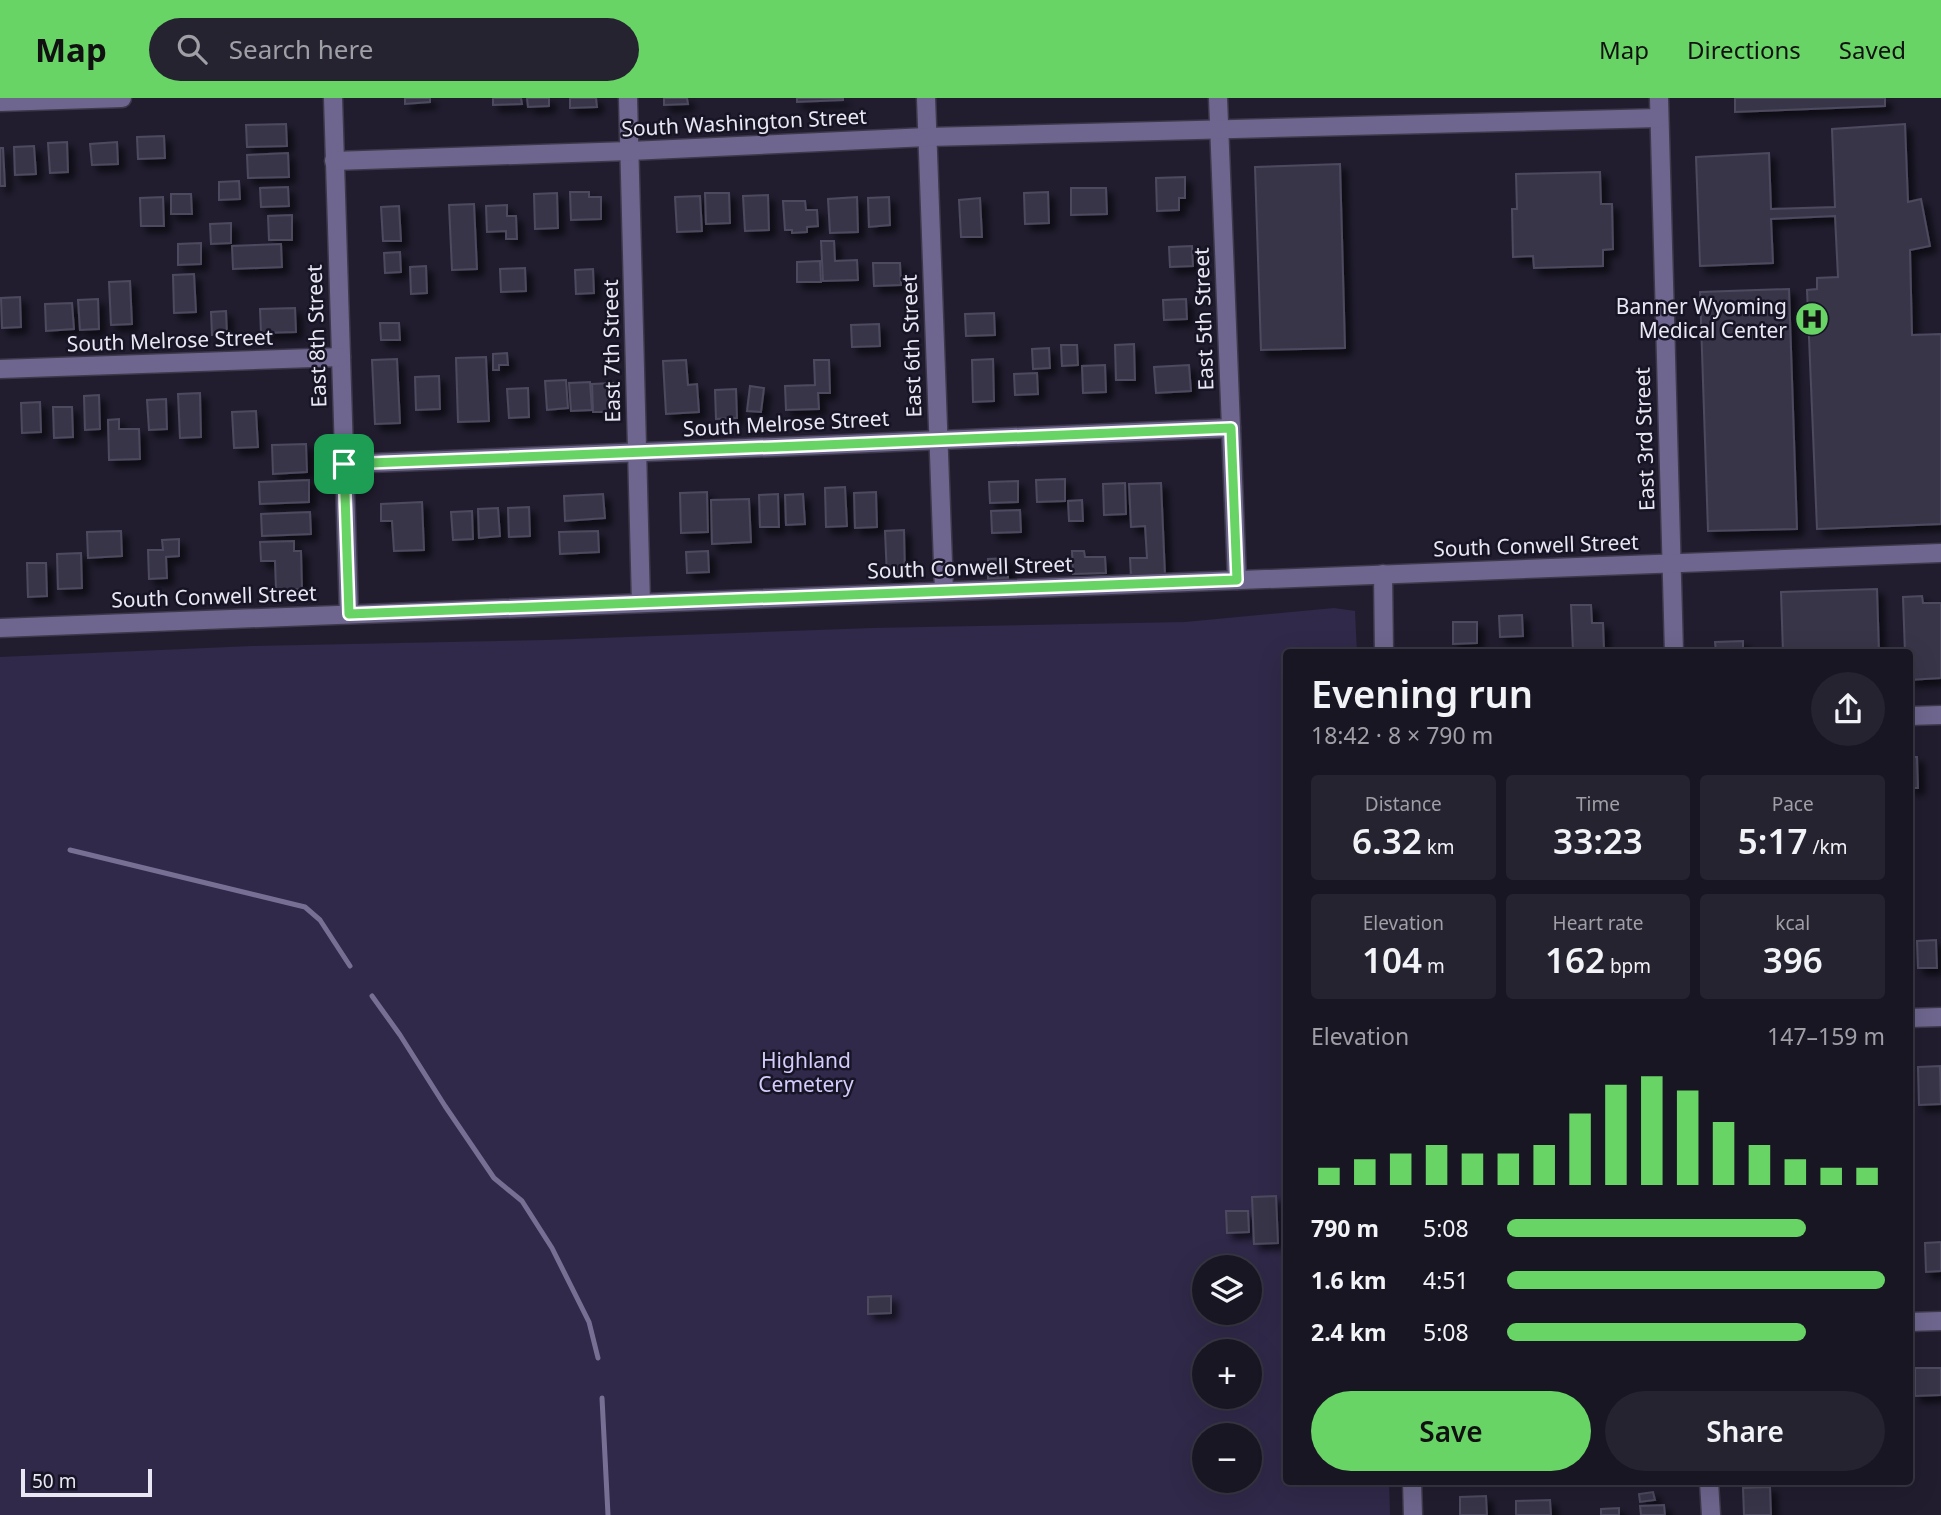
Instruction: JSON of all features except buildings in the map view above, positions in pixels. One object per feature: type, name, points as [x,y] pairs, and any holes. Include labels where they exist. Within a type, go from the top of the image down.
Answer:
[{"type":"street","points":[[0,102],[122,98]]},
{"type":"street","name":"East 8th Street","points":[[332,98],[349,614]]},
{"type":"street","name":"East 7th Street","points":[[628,98],[641,603]]},
{"type":"street","name":"East 6th Street","points":[[926,98],[944,591]]},
{"type":"street","name":"East 5th Street","points":[[1218,98],[1237,580]]},
{"type":"street","name":"East 3rd Street","points":[[1659,98],[1674,649]]},
{"type":"street","name":"South Washington Street","points":[[334,161],[927,137],[1659,118]]},
{"type":"street","name":"South Melrose Street","points":[[0,369],[341,358]]},
{"type":"street","name":"South Melrose Street","points":[[344,464],[1231,428]]},
{"type":"street","name":"South Conwell Street","points":[[0,628],[1941,553]]},
{"type":"street","points":[[1383,574],[1384,649]]},
{"type":"street","points":[[1913,716],[1941,715]]},
{"type":"street","points":[[1913,1018],[1941,1017]]},
{"type":"street","points":[[1913,1322],[1941,1321]]},
{"type":"street","points":[[1412,1485],[1413,1515]]},
{"type":"street","points":[[1709,1485],[1711,1515]]},
{"type":"green space","name":"Highland Cemetery","points":[[1334,608],[1355,611],[1357,649],[1283,649],[1283,1485],[1389,1485],[1390,1515],[0,1515],[0,657],[252,646],[546,640],[872,628],[1185,622]]},
{"type":"waterway","points":[[70,850],[305,907],[320,920],[350,966]]},
{"type":"waterway","points":[[372,996],[494,1178],[522,1201],[552,1248],[589,1322],[598,1358]]},
{"type":"waterway","points":[[602,1398],[608,1515]]},
{"type":"place","name":"Banner Wyoming Medical Center","points":[[1812,319]]},
{"type":"route","points":[[1231,428],[1237,580],[349,614],[344,464],[1231,428]]}]
